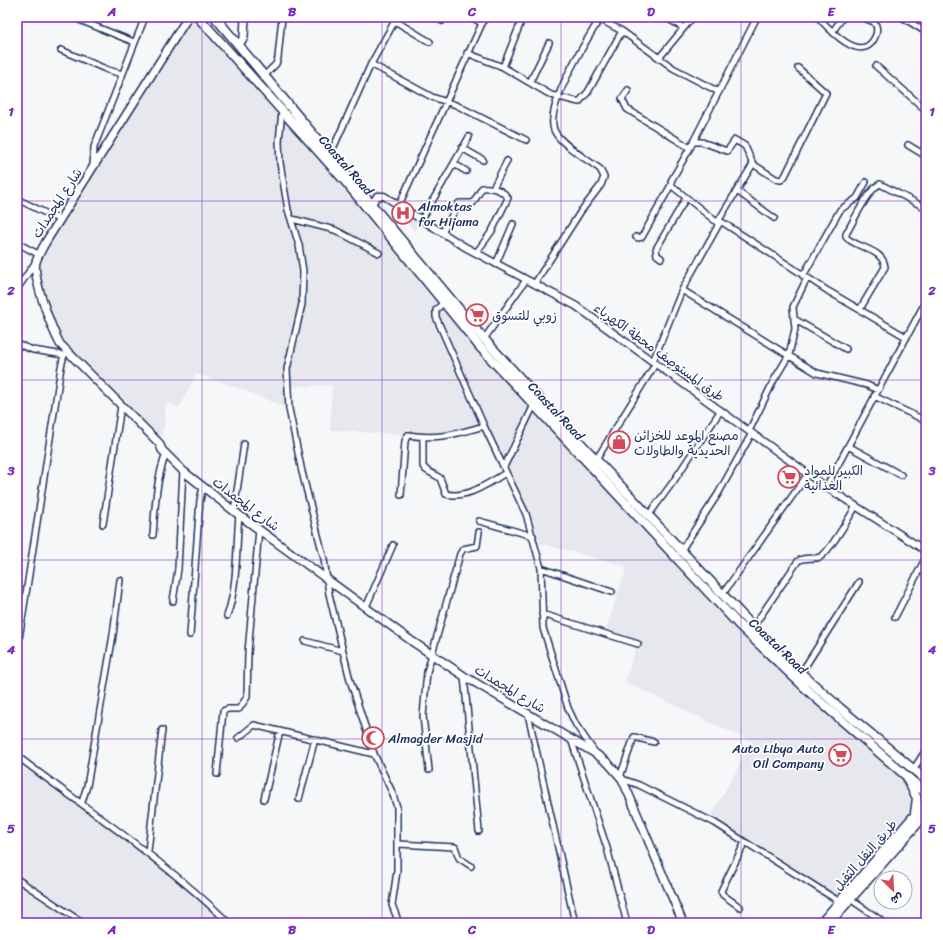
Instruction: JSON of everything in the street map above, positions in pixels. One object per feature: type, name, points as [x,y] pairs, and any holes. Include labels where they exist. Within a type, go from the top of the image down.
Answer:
[{"type":"highway","name":"Coastal Road","points":[[198,17],[370,207],[484,339],[648,516],[679,554],[768,654],[926,793]]},
{"type":"highway","name":"Coastal Road","points":[[215,17],[331,153],[370,207],[480,347],[534,405],[753,628],[801,673],[926,780]]},
{"type":"highway","points":[[905,775],[916,798],[914,822],[926,819]]},
{"type":"highway","name":"طريق النقل الثقيل","points":[[829,923],[914,822],[926,802]]},
{"type":"highway","name":"طريق النقل الثقيل","points":[[820,923],[914,822],[926,814]]},
{"type":"main road","name":"شارع المجمدات","points":[[188,17],[94,168],[42,248],[36,263],[40,291],[48,318],[60,344],[66,354],[159,443],[162,450],[183,471],[237,513],[431,654],[464,676],[596,754],[608,763],[621,778],[683,923]]},
{"type":"main road","points":[[239,45],[244,38],[245,17]]},
{"type":"street","points":[[72,17],[134,42]]},
{"type":"street","points":[[94,168],[94,147],[145,17]]},
{"type":"street","points":[[265,75],[276,64],[278,58],[282,17]]},
{"type":"street","points":[[435,17],[442,21]]},
{"type":"street","points":[[472,17],[482,24]]},
{"type":"street","points":[[399,205],[467,53],[485,17]]},
{"type":"street","points":[[504,67],[523,17]]},
{"type":"street","points":[[664,17],[684,28]]},
{"type":"street","points":[[659,58],[693,17]]},
{"type":"street","points":[[636,236],[638,238],[642,237],[671,185],[671,180],[690,148],[757,17]]},
{"type":"street","points":[[833,31],[843,17]]},
{"type":"street","points":[[819,18],[854,48],[860,49],[867,47],[874,39],[877,28],[872,20],[862,17]]},
{"type":"street","points":[[902,17],[926,32]]},
{"type":"street","points":[[534,283],[581,211],[601,185],[604,177],[600,170],[556,134],[552,119],[559,97],[582,47],[600,18],[622,31],[673,68],[696,78],[719,92]]},
{"type":"street","points":[[331,153],[372,64],[396,19],[430,42]]},
{"type":"street","points":[[467,53],[504,67],[551,95],[579,102],[582,101],[622,31]]},
{"type":"street","points":[[530,82],[549,43]]},
{"type":"street","points":[[61,50],[108,70],[122,74]]},
{"type":"street","points":[[372,64],[432,97],[482,117],[526,140]]},
{"type":"street","points":[[876,66],[926,110]]},
{"type":"street","points":[[693,142],[702,142],[727,151],[735,140],[745,146],[753,164],[776,179],[783,178],[825,96],[825,91],[798,68]]},
{"type":"street","points":[[628,90],[622,99],[627,109],[690,148]]},
{"type":"street","points":[[282,110],[279,142],[280,163],[288,210],[299,245],[303,278],[302,304],[287,369],[287,391],[302,472],[324,559],[329,594],[342,650],[374,754],[395,798],[398,814],[398,844],[397,871],[392,905],[399,923]]},
{"type":"street","points":[[422,219],[469,136]]},
{"type":"street","points":[[908,145],[926,156]]},
{"type":"street","points":[[462,148],[483,160]]},
{"type":"street","points":[[494,188],[507,161]]},
{"type":"street","points":[[454,164],[466,171]]},
{"type":"street","points":[[596,460],[654,362],[682,290],[718,223],[753,164]]},
{"type":"street","points":[[679,554],[718,494],[750,432],[774,380],[789,355],[794,329],[794,303],[805,277],[840,210],[857,198],[866,182]]},
{"type":"street","points":[[860,309],[885,267],[883,261],[878,256],[846,237],[846,234],[863,205],[875,187],[883,184],[926,208]]},
{"type":"street","points":[[671,185],[718,223],[725,223],[805,277],[906,337]]},
{"type":"street","points":[[443,231],[459,203],[473,203],[481,189],[494,188],[500,191],[508,198],[492,231],[476,253]]},
{"type":"street","points":[[737,191],[774,218]]},
{"type":"street","name":"طرق المستوصف محطة الكهرباء","points":[[370,207],[375,197],[379,195],[384,196],[443,231],[476,253],[576,306],[826,487],[926,551]]},
{"type":"street","points":[[661,258],[656,255],[656,249],[686,198]]},
{"type":"street","points":[[17,199],[60,220]]},
{"type":"street","points":[[292,219],[334,230],[378,253]]},
{"type":"street","points":[[496,264],[513,224]]},
{"type":"street","points":[[17,243],[40,255]]},
{"type":"street","points":[[17,289],[36,263]]},
{"type":"street","points":[[484,339],[526,280]]},
{"type":"street","points":[[682,290],[817,372],[851,380],[878,390]]},
{"type":"street","points":[[826,487],[906,337],[924,311],[926,301]]},
{"type":"street","points":[[444,302],[436,310],[436,317],[484,426],[526,514],[541,568],[543,587],[543,628],[568,708],[576,725],[596,754]]},
{"type":"street","points":[[794,319],[846,349]]},
{"type":"street","points":[[17,344],[33,350],[66,354],[17,652]]},
{"type":"street","points":[[874,396],[926,420]]},
{"type":"street","points":[[504,467],[534,405]]},
{"type":"street","points":[[103,524],[121,406]]},
{"type":"street","points":[[648,516],[673,482],[721,410]]},
{"type":"street","points":[[402,495],[405,441],[408,435],[422,437],[457,435],[484,426]]},
{"type":"street","points":[[422,437],[423,466],[426,470],[440,478],[446,494],[457,495],[474,491],[506,473]]},
{"type":"street","points":[[227,616],[231,605],[233,589],[237,513],[244,444]]},
{"type":"street","points":[[848,446],[901,475]]},
{"type":"street","points":[[153,535],[162,462],[166,454]]},
{"type":"street","points":[[173,601],[178,569],[183,471]]},
{"type":"street","points":[[722,595],[808,474]]},
{"type":"street","points":[[190,635],[200,500],[204,487]]},
{"type":"street","points":[[753,628],[798,561],[803,558],[817,558],[823,555],[856,506]]},
{"type":"street","points":[[479,521],[533,536]]},
{"type":"street","points":[[217,774],[223,711],[228,709],[239,709],[247,697],[248,652],[259,529]]},
{"type":"street","points":[[428,770],[423,716],[426,678],[431,654],[460,554],[463,549],[477,546],[479,532]]},
{"type":"street","points":[[366,607],[393,545]]},
{"type":"street","points":[[895,617],[926,556]]},
{"type":"street","points":[[541,568],[612,592]]},
{"type":"street","points":[[82,802],[90,771],[113,635],[120,580]]},
{"type":"street","points":[[801,673],[859,582]]},
{"type":"street","points":[[542,614],[638,644]]},
{"type":"street","points":[[306,641],[342,650]]},
{"type":"street","points":[[464,676],[479,831]]},
{"type":"street","points":[[528,714],[575,923]]},
{"type":"street","points":[[238,738],[254,725],[280,730],[374,754]]},
{"type":"street","points":[[148,851],[162,730]]},
{"type":"street","points":[[264,799],[280,730]]},
{"type":"street","points":[[654,742],[634,737],[621,778],[639,785],[702,817],[745,842],[840,902]]},
{"type":"street","points":[[299,799],[315,739]]},
{"type":"street","points":[[571,739],[607,848],[627,923]]},
{"type":"street","points":[[913,770],[926,750]]},
{"type":"street","points":[[17,756],[148,851],[194,889],[229,923]]},
{"type":"street","points":[[740,907],[723,895],[721,891],[745,842]]},
{"type":"street","points":[[398,844],[455,847],[459,858],[471,866]]},
{"type":"street","points":[[17,879],[83,923]]},
{"type":"street","points":[[850,899],[884,923]]},
{"type":"shaded area","points":[[188,17],[198,17],[453,313],[739,625],[905,775],[914,791],[916,809],[840,902],[708,821],[752,742],[625,682],[637,644],[604,635],[627,566],[535,542],[530,526],[484,426],[457,435],[408,435],[330,430],[332,385],[287,387],[291,410],[244,390],[196,374],[179,408],[166,402],[164,427],[159,443],[60,344],[38,279],[40,255]]},
{"type":"shaded area","name":"Almoktas for Hijama","points":[[391,201],[421,221],[414,231],[390,204]]},
{"type":"shaded area","points":[[17,765],[33,773],[192,889],[225,923],[17,923]]},
{"type":"place","name":"Almoktas for Hijama","points":[[403,213]]},
{"type":"place","name":"زوبي للتسوق","points":[[477,315]]},
{"type":"place","name":"مصنع الموعد للخزائن الحديدية والطاولات","points":[[619,442]]},
{"type":"place","name":"الكبير للمواد الغذائية","points":[[789,477]]},
{"type":"place","name":"Almagder Masjid","points":[[373,738]]},
{"type":"place","name":"Auto Libya Auto Oil Company","points":[[840,755]]}]
